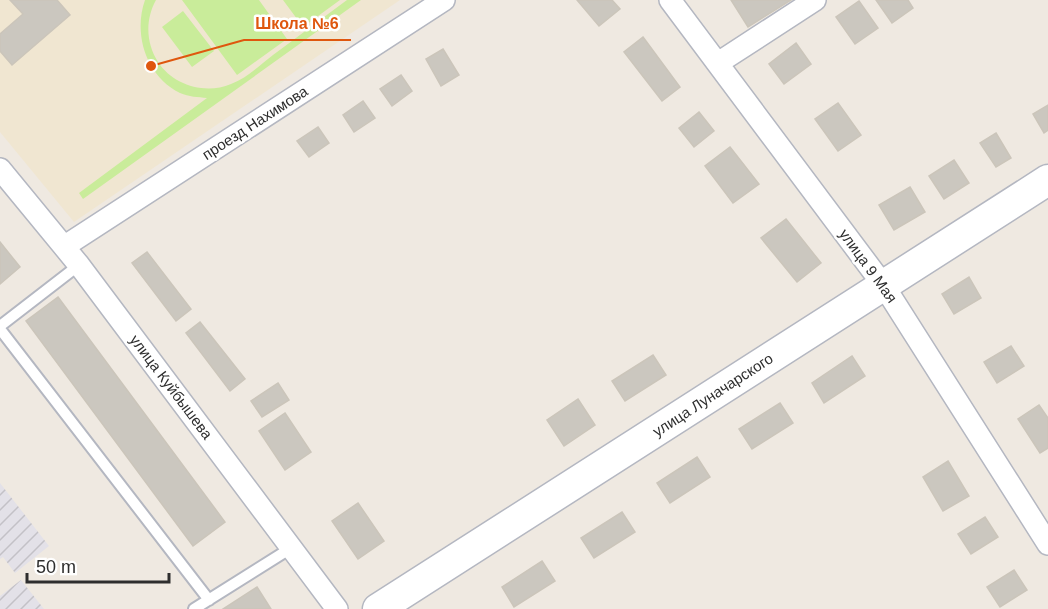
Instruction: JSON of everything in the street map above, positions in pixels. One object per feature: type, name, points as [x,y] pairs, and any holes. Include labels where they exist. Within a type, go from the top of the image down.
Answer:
[{"type":"street","name":"проезд Нахимова","points":[[65,246],[444,0]]},
{"type":"street","name":"улица 9 Мая","points":[[670,0],[884,286],[1048,544]]},
{"type":"street","points":[[718,63],[815,0]]},
{"type":"street","name":"улица Куйбышева","points":[[0,170],[80,265],[337,609]]},
{"type":"street","name":"улица Луначарского","points":[[378,609],[1048,180]]},
{"type":"lane","points":[[80,265],[0,327],[209,600]]},
{"type":"lane","points":[[195,609],[291,548]]},
{"type":"shaded area","points":[[0,0],[400,0],[74,222],[0,132]]},
{"type":"shaded area","points":[[0,483],[49,546],[15,573],[3,557],[0,559]]},
{"type":"shaded area","points":[[21,580],[44,609],[0,609],[0,596]]},
{"type":"green space","points":[[145,0],[156,0],[150,15],[148,31],[154,55],[164,70],[190,86],[211,88],[231,84],[253,71],[347,0],[361,0],[83,199],[79,193],[207,98],[180,93],[168,86],[151,65],[142,40],[141,26]]},
{"type":"green space","points":[[182,0],[259,0],[287,39],[237,75]]},
{"type":"green space","points":[[283,0],[340,0],[303,27]]},
{"type":"green space","points":[[183,11],[214,51],[192,67],[162,27]]},
{"type":"building","points":[[10,0],[57,0],[70,15],[12,65],[0,51],[0,34],[23,14]]},
{"type":"building","points":[[577,0],[612,0],[620,9],[599,26]]},
{"type":"building","points":[[731,0],[791,0],[748,27]]},
{"type":"building","points":[[876,0],[908,0],[913,8],[892,23]]},
{"type":"building","points":[[859,1],[878,28],[855,44],[836,17]]},
{"type":"building","points":[[643,37],[680,87],[662,101],[624,52]]},
{"type":"building","points":[[796,43],[811,64],[784,84],[769,64]]},
{"type":"building","points":[[443,49],[459,75],[441,86],[426,59]]},
{"type":"building","points":[[401,75],[412,91],[392,106],[380,89]]},
{"type":"building","points":[[363,101],[375,118],[354,132],[343,115]]},
{"type":"building","points":[[838,103],[861,135],[838,151],[815,119]]},
{"type":"building","points":[[1048,105],[1048,130],[1044,133],[1033,114]]},
{"type":"building","points":[[699,112],[714,131],[694,147],[679,128]]},
{"type":"building","points":[[318,127],[329,143],[309,157],[297,141]]},
{"type":"building","points":[[996,133],[1011,158],[996,167],[980,143]]},
{"type":"building","points":[[730,147],[759,184],[733,203],[705,166]]},
{"type":"building","points":[[954,160],[969,183],[944,199],[929,176]]},
{"type":"building","points":[[910,187],[925,212],[894,230],[879,205]]},
{"type":"building","points":[[786,219],[821,263],[797,282],[761,238]]},
{"type":"building","points":[[0,242],[20,267],[0,284]]},
{"type":"building","points":[[147,252],[191,309],[176,321],[132,263]]},
{"type":"building","points":[[969,277],[981,298],[954,314],[942,294]]},
{"type":"building","points":[[58,297],[225,522],[193,546],[26,321]]},
{"type":"building","points":[[200,322],[245,379],[230,391],[186,333]]},
{"type":"building","points":[[1011,346],[1024,366],[997,383],[984,362]]},
{"type":"building","points":[[653,355],[666,375],[625,401],[612,381]]},
{"type":"building","points":[[852,356],[865,376],[824,403],[812,383]]},
{"type":"building","points":[[278,383],[289,400],[262,417],[251,401]]},
{"type":"building","points":[[578,399],[595,425],[564,446],[547,420]]},
{"type":"building","points":[[780,403],[793,423],[752,449],[739,429]]},
{"type":"building","points":[[1039,405],[1048,418],[1048,448],[1040,453],[1018,419]]},
{"type":"building","points":[[285,413],[311,452],[285,470],[259,431]]},
{"type":"building","points":[[697,457],[710,477],[670,503],[657,483]]},
{"type":"building","points":[[948,461],[969,496],[943,511],[923,477]]},
{"type":"building","points":[[358,503],[384,541],[358,559],[332,521]]},
{"type":"building","points":[[622,512],[635,532],[594,558],[581,538]]},
{"type":"building","points":[[985,517],[998,537],[971,554],[958,534]]},
{"type":"building","points":[[542,561],[555,581],[514,607],[502,587]]},
{"type":"building","points":[[1014,570],[1027,590],[1000,607],[987,587]]},
{"type":"building","points":[[257,587],[271,609],[223,609]]},
{"type":"place","name":"Школа №6","points":[[151,66]]}]
